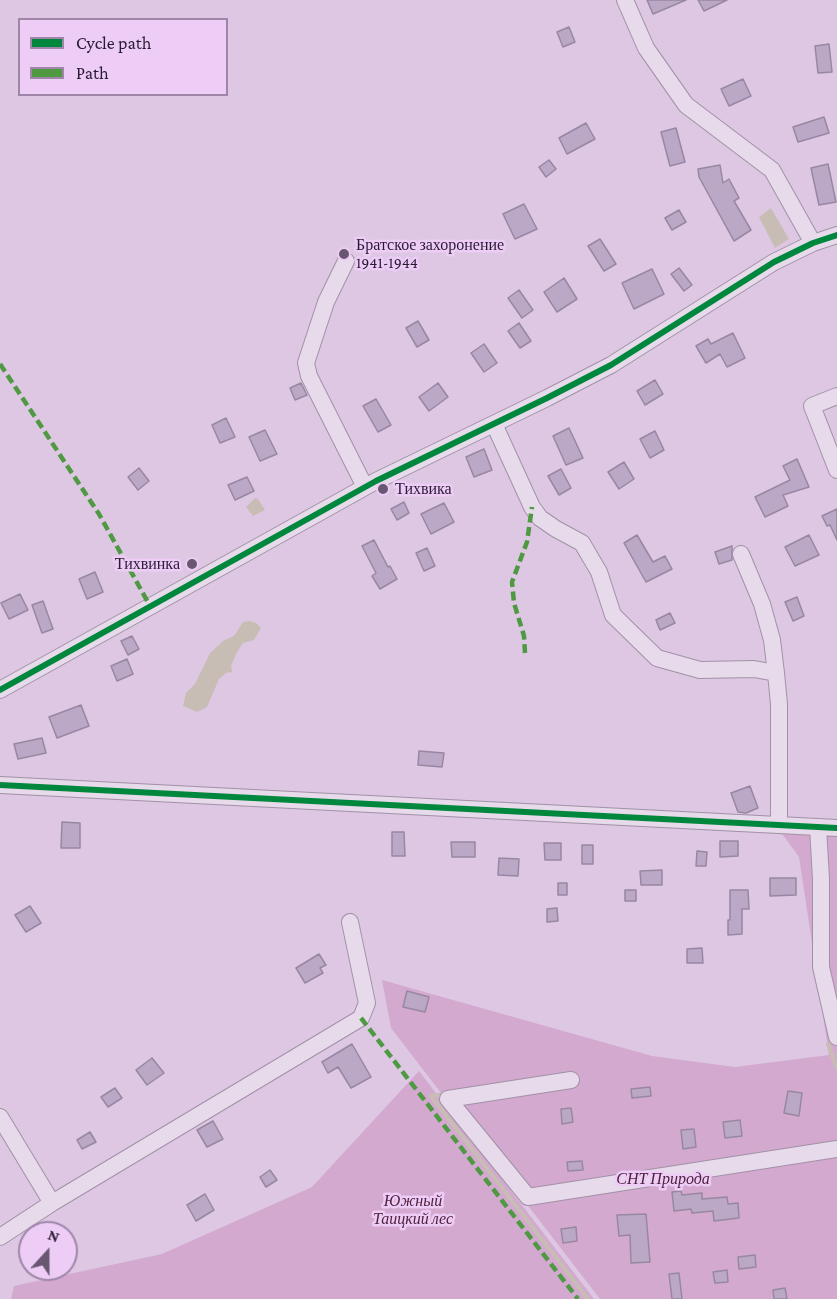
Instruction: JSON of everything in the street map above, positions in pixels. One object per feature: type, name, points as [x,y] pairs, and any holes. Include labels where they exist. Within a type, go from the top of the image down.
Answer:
[{"type":"street","points":[[625,0],[646,48],[687,105],[772,170],[813,243]]},
{"type":"street","points":[[0,690],[365,487],[611,364],[774,262],[813,243],[837,235]]},
{"type":"street","points":[[346,261],[326,302],[306,363],[309,376],[365,487]]},
{"type":"street","points":[[837,396],[812,406],[837,470]]},
{"type":"street","points":[[494,424],[532,507],[540,518],[582,543],[599,572],[613,615],[657,658],[700,670],[754,669],[776,673]]},
{"type":"street","points":[[741,554],[762,604],[772,640],[779,704],[779,825]]},
{"type":"street","points":[[0,784],[837,828]]},
{"type":"street","points":[[818,827],[821,967],[837,1037]]},
{"type":"street","points":[[0,1237],[52,1203],[361,1018],[367,1003],[350,922]]},
{"type":"street","points":[[571,1080],[448,1099],[528,1197],[837,1149]]},
{"type":"street","points":[[0,1117],[52,1203]]},
{"type":"green space","name":"СНТ Природа","points":[[770,817],[837,823],[837,1299],[600,1299],[391,1028],[382,980],[652,1056],[735,1067],[829,1055],[799,857]]},
{"type":"green space","name":"Южный Таицкий лес","points":[[419,1071],[594,1299],[11,1299],[14,1286],[37,1281],[78,1281],[78,1272],[162,1254],[312,1187]]},
{"type":"shaded area","points":[[771,208],[789,239],[775,248],[759,217]]},
{"type":"shaded area","points":[[255,498],[265,510],[253,516],[246,507]]},
{"type":"shaded area","points":[[250,621],[261,628],[254,640],[243,643],[231,666],[232,672],[226,673],[219,679],[207,707],[197,712],[183,706],[186,693],[195,684],[210,653],[223,641],[234,636],[243,622]]},
{"type":"building","points":[[647,0],[686,0],[653,14]]},
{"type":"building","points":[[698,0],[727,0],[704,11]]},
{"type":"building","points":[[569,27],[575,42],[563,47],[557,32]]},
{"type":"building","points":[[829,44],[832,72],[818,73],[815,46]]},
{"type":"building","points":[[743,79],[751,96],[729,106],[721,89]]},
{"type":"building","points":[[824,117],[829,133],[798,142],[793,127]]},
{"type":"building","points":[[586,123],[595,139],[567,154],[559,138]]},
{"type":"building","points":[[676,128],[685,162],[670,166],[661,132]]},
{"type":"building","points":[[549,160],[556,169],[546,177],[539,167]]},
{"type":"building","points":[[828,164],[836,202],[819,205],[811,168]]},
{"type":"building","points":[[720,165],[723,183],[729,179],[739,198],[734,201],[751,230],[734,241],[699,177],[698,169]]},
{"type":"building","points":[[524,204],[537,229],[515,239],[503,214]]},
{"type":"building","points":[[679,210],[686,222],[672,230],[665,218]]},
{"type":"building","points":[[600,239],[616,264],[604,271],[588,246]]},
{"type":"building","points":[[679,268],[692,285],[684,291],[671,274]]},
{"type":"building","points":[[652,269],[664,294],[634,309],[622,283]]},
{"type":"building","points":[[564,278],[577,299],[557,312],[544,292]]},
{"type":"building","points":[[519,290],[533,310],[522,318],[508,298]]},
{"type":"building","points":[[418,321],[429,340],[417,347],[406,328]]},
{"type":"building","points":[[519,323],[531,341],[520,348],[508,331]]},
{"type":"building","points":[[733,333],[745,358],[727,367],[720,354],[706,363],[696,346],[708,339],[711,344]]},
{"type":"building","points":[[484,344],[497,363],[484,372],[471,353]]},
{"type":"building","points":[[655,380],[663,394],[645,405],[637,391]]},
{"type":"building","points":[[301,383],[307,395],[295,400],[290,388]]},
{"type":"building","points":[[438,383],[448,397],[429,411],[419,397]]},
{"type":"building","points":[[376,399],[391,425],[378,432],[363,406]]},
{"type":"building","points":[[226,418],[235,437],[220,443],[212,425]]},
{"type":"building","points":[[569,428],[583,458],[566,465],[553,436]]},
{"type":"building","points":[[265,430],[277,454],[260,461],[249,437]]},
{"type":"building","points":[[655,431],[664,450],[650,458],[640,439]]},
{"type":"building","points":[[484,449],[492,470],[474,477],[466,457]]},
{"type":"building","points":[[797,459],[809,487],[783,495],[788,506],[765,517],[755,497],[790,480],[783,466]]},
{"type":"building","points":[[624,462],[634,479],[619,489],[608,472]]},
{"type":"building","points":[[139,468],[149,481],[138,490],[128,477]]},
{"type":"building","points":[[561,469],[571,488],[559,495],[548,476]]},
{"type":"building","points":[[247,477],[254,491],[235,500],[228,485]]},
{"type":"building","points":[[404,502],[409,513],[397,520],[391,509]]},
{"type":"building","points":[[444,503],[454,522],[431,534],[421,514]]},
{"type":"building","points":[[837,509],[837,540],[830,525],[827,526],[822,516]]},
{"type":"building","points":[[637,535],[653,562],[665,556],[672,569],[646,582],[624,543]]},
{"type":"building","points":[[809,535],[819,555],[795,566],[785,547]]},
{"type":"building","points":[[374,540],[397,579],[380,589],[372,576],[376,573],[362,546]]},
{"type":"building","points":[[732,546],[732,560],[719,564],[715,552]]},
{"type":"building","points":[[427,548],[435,566],[424,571],[416,553]]},
{"type":"building","points":[[95,572],[103,592],[87,599],[79,579]]},
{"type":"building","points":[[20,594],[28,610],[9,619],[1,603]]},
{"type":"building","points":[[797,597],[804,616],[793,621],[785,602]]},
{"type":"building","points":[[43,601],[53,629],[42,633],[32,605]]},
{"type":"building","points":[[670,613],[675,623],[660,630],[656,620]]},
{"type":"building","points":[[132,636],[139,649],[128,655],[121,641]]},
{"type":"building","points":[[127,659],[133,674],[117,681],[111,666]]},
{"type":"building","points":[[81,705],[89,726],[57,738],[49,717]]},
{"type":"building","points":[[42,738],[46,753],[18,759],[14,744]]},
{"type":"building","points":[[419,751],[444,753],[442,767],[418,765]]},
{"type":"building","points":[[750,786],[758,808],[746,813],[738,812],[731,793]]},
{"type":"building","points":[[62,822],[80,823],[80,848],[61,848]]},
{"type":"building","points":[[392,832],[404,832],[405,856],[392,856]]},
{"type":"building","points":[[720,841],[738,841],[738,856],[720,857]]},
{"type":"building","points":[[451,842],[475,842],[475,857],[452,857]]},
{"type":"building","points":[[544,843],[561,843],[561,860],[545,860]]},
{"type":"building","points":[[582,845],[593,845],[593,864],[582,864]]},
{"type":"building","points":[[697,851],[707,852],[706,866],[696,866]]},
{"type":"building","points":[[499,858],[519,859],[518,876],[498,875]]},
{"type":"building","points":[[662,870],[662,885],[641,885],[640,871]]},
{"type":"building","points":[[770,878],[796,878],[796,895],[770,896]]},
{"type":"building","points":[[558,883],[567,883],[567,895],[558,895]]},
{"type":"building","points":[[625,890],[636,890],[636,901],[625,901]]},
{"type":"building","points":[[730,890],[748,890],[749,909],[742,909],[742,934],[728,935]]},
{"type":"building","points":[[30,906],[41,923],[26,932],[15,915]]},
{"type":"building","points":[[557,908],[558,921],[547,922],[547,909]]},
{"type":"building","points":[[702,948],[703,963],[687,963],[687,949]]},
{"type":"building","points":[[319,954],[326,965],[320,968],[323,973],[305,983],[296,968]]},
{"type":"building","points":[[407,991],[429,997],[425,1012],[403,1007]]},
{"type":"building","points":[[352,1044],[371,1077],[351,1088],[338,1067],[328,1073],[322,1062]]},
{"type":"building","points":[[152,1058],[164,1073],[147,1085],[136,1070]]},
{"type":"building","points":[[650,1087],[651,1096],[632,1098],[631,1089]]},
{"type":"building","points":[[115,1088],[122,1098],[108,1107],[101,1097]]},
{"type":"building","points":[[788,1091],[802,1093],[799,1116],[784,1113]]},
{"type":"building","points":[[571,1108],[573,1122],[562,1124],[561,1109]]},
{"type":"building","points":[[740,1120],[742,1136],[725,1138],[723,1122]]},
{"type":"building","points":[[213,1121],[223,1139],[207,1147],[197,1130]]},
{"type":"building","points":[[694,1129],[696,1147],[683,1149],[681,1130]]},
{"type":"building","points":[[90,1132],[96,1142],[82,1149],[77,1140]]},
{"type":"building","points":[[582,1161],[583,1170],[568,1171],[567,1162]]},
{"type":"building","points":[[270,1170],[277,1180],[266,1187],[260,1177]]},
{"type":"building","points":[[681,1191],[682,1195],[702,1193],[702,1199],[727,1197],[728,1204],[738,1203],[739,1218],[714,1221],[713,1211],[692,1213],[691,1209],[674,1211],[672,1192]]},
{"type":"building","points":[[205,1194],[214,1210],[196,1221],[187,1205]]},
{"type":"building","points":[[646,1214],[650,1262],[631,1263],[630,1235],[619,1236],[617,1215]]},
{"type":"building","points":[[576,1227],[577,1241],[563,1243],[561,1229]]},
{"type":"building","points":[[755,1255],[756,1267],[739,1269],[738,1257]]},
{"type":"building","points":[[727,1270],[728,1282],[715,1283],[713,1272]]},
{"type":"building","points":[[679,1273],[682,1299],[672,1299],[669,1274]]},
{"type":"building","points":[[785,1288],[787,1299],[774,1299],[773,1290]]},
{"type":"waterway","points":[[828,1044],[837,1069]]},
{"type":"waterway","points":[[445,1094],[431,1096],[588,1299]]},
{"type":"marked path","points":[[0,364],[99,514],[150,606]]},
{"type":"marked path","points":[[525,653],[524,636],[514,603],[512,582],[527,542],[532,507]]},
{"type":"marked path","points":[[361,1018],[578,1299]]},
{"type":"cycle path","points":[[0,690],[376,481],[611,365],[774,262],[813,243],[837,235]]},
{"type":"cycle path","points":[[0,785],[837,828]]},
{"type":"place","name":"Братское захоронение 1941-1944","points":[[344,254]]},
{"type":"place","name":"Тихвика","points":[[383,489]]},
{"type":"place","name":"Тихвинка","points":[[192,564]]}]
